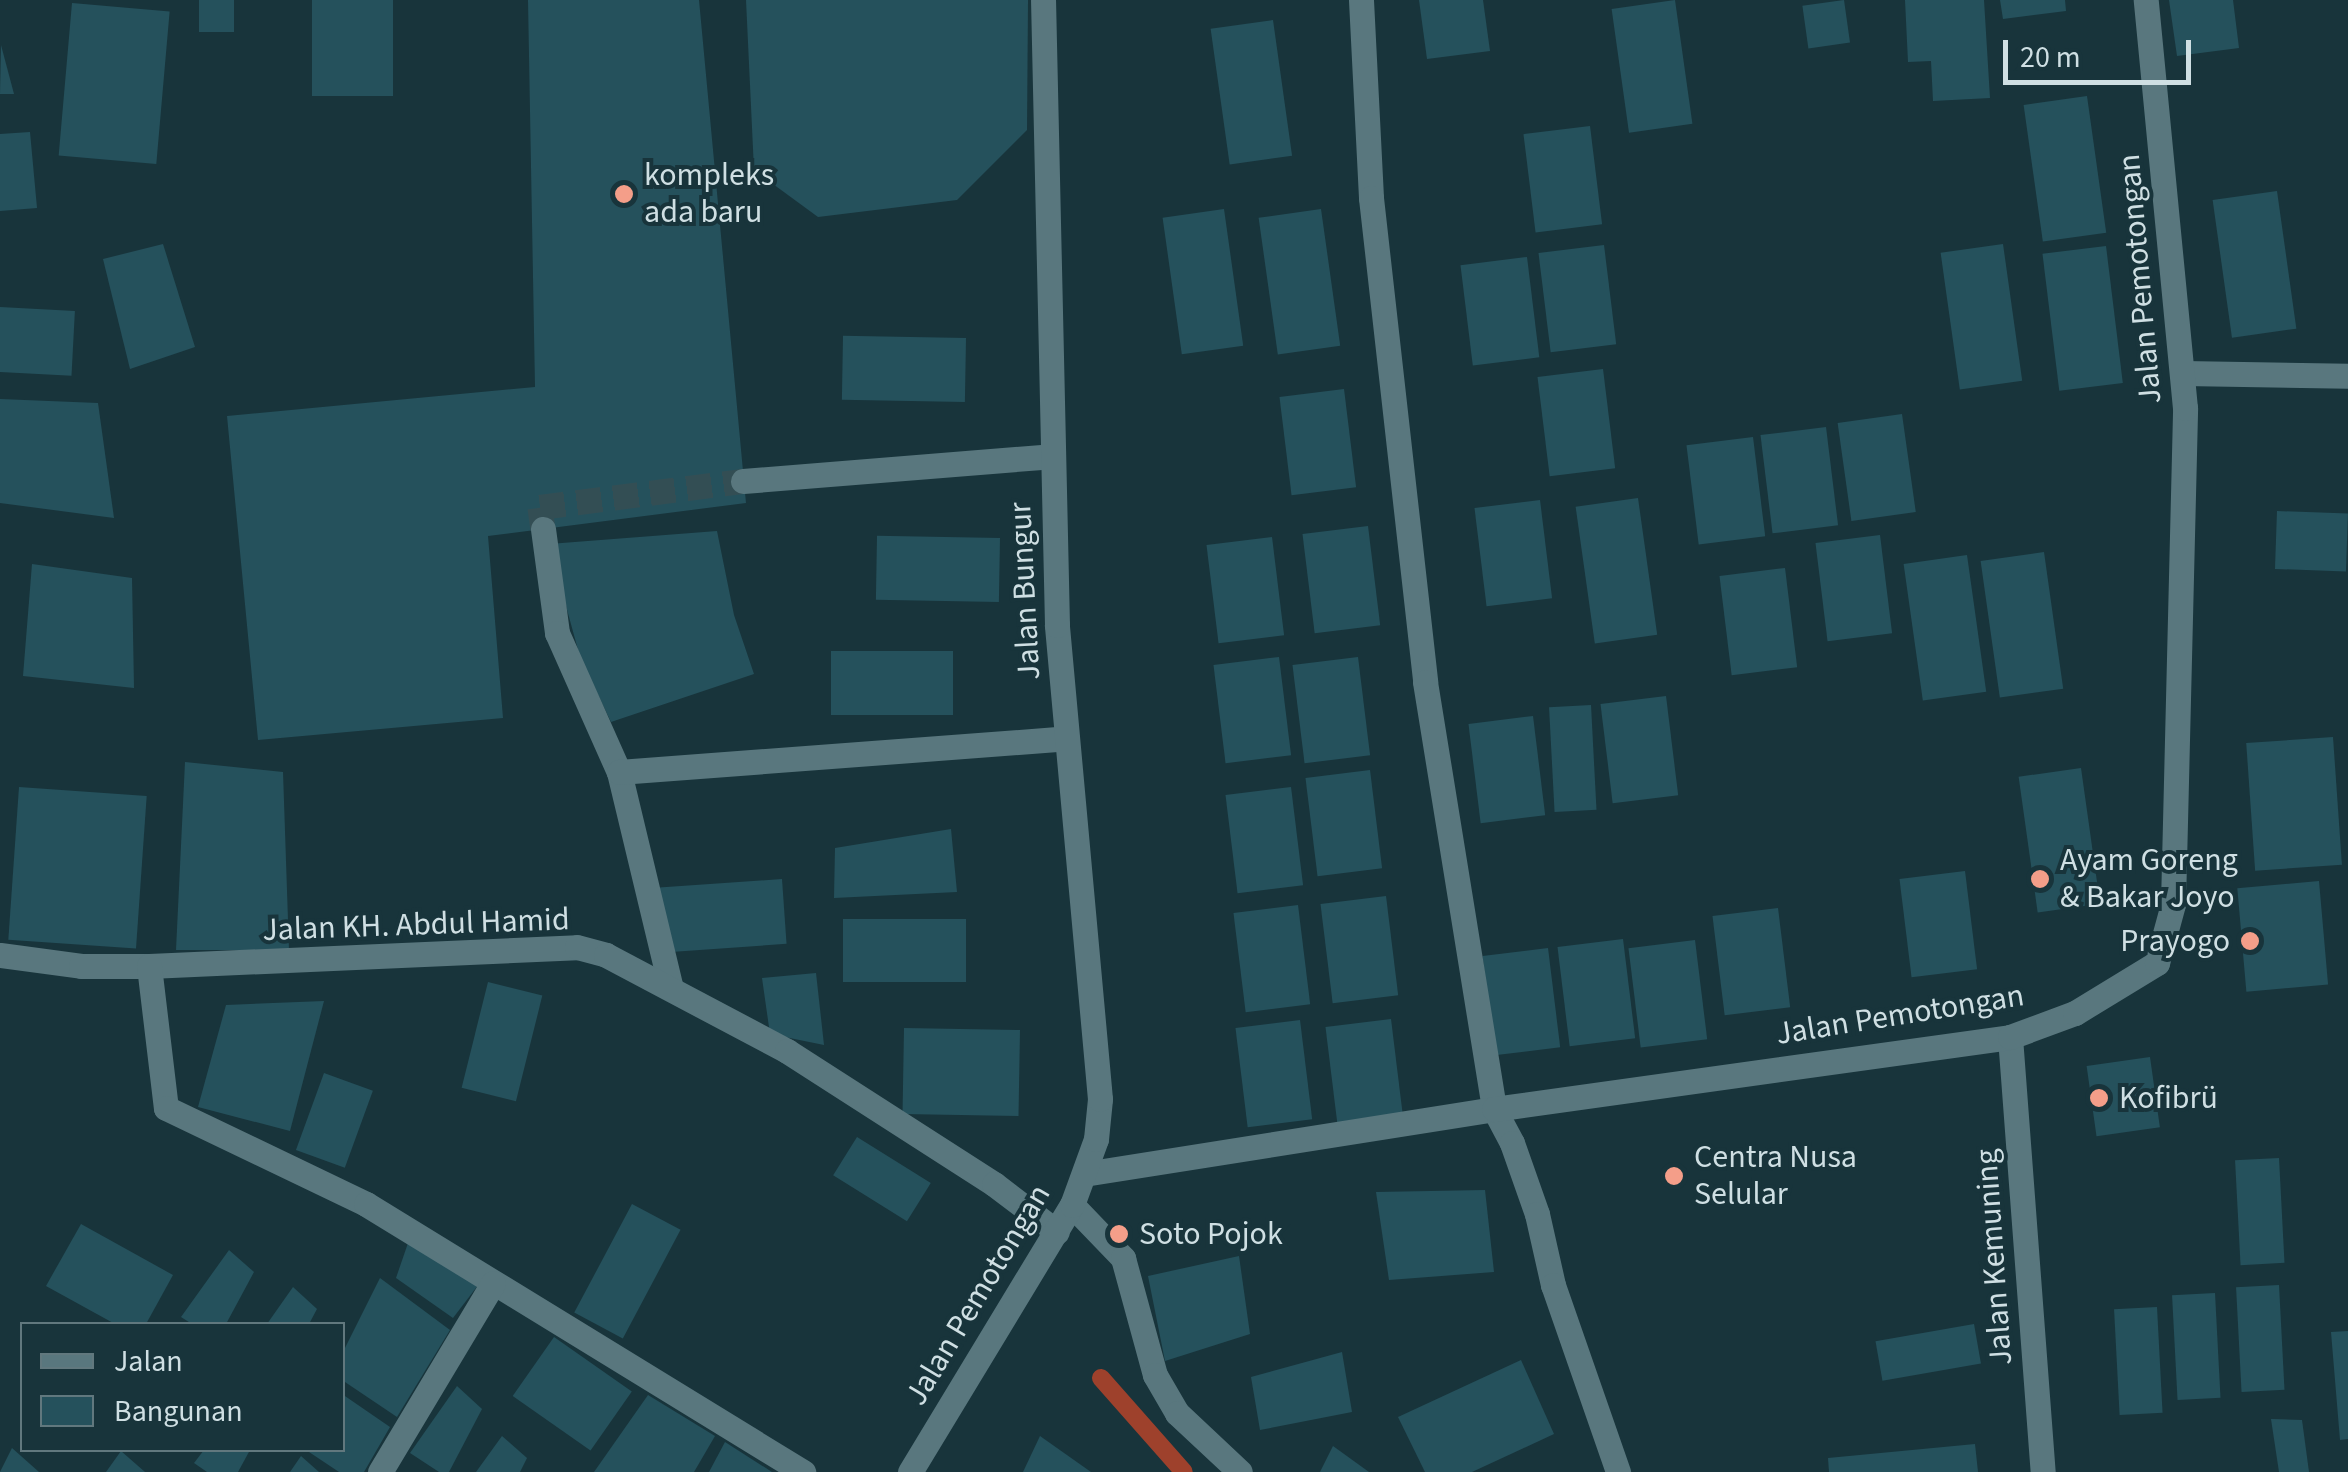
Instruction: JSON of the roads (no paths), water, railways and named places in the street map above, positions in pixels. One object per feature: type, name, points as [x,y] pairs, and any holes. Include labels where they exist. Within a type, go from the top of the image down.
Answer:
[{"type":"street","name":"Jalan Bungur","points":[[1043,0],[1051,456],[1067,738],[1100,1099],[1096,1139],[1084,1174]]},
{"type":"street","points":[[1361,0],[1370,198],[1425,682],[1494,1108],[1537,1214],[1553,1285],[1618,1472]]},
{"type":"street","name":"Jalan Pemotongan","points":[[910,1472],[1057,1232],[1084,1174],[1494,1108],[2010,1037],[2075,1013],[2157,963],[2173,904],[2184,373],[2146,0]]},
{"type":"street","points":[[2184,373],[2348,376]]},
{"type":"street","points":[[743,481],[1051,456]]},
{"type":"street","points":[[543,529],[557,633],[618,772],[671,988]]},
{"type":"street","points":[[618,772],[1067,738]]},
{"type":"street","name":"Jalan KH. Abdul Hamid","points":[[0,955],[81,966],[148,966],[278,964],[550,945],[606,955],[787,1051],[994,1184],[1057,1232]]},
{"type":"street","points":[[148,966],[166,1108],[366,1204],[804,1472]]},
{"type":"street","name":"Jalan Kemuning","points":[[2010,1037],[2043,1472]]},
{"type":"street","points":[[1072,1205],[1123,1258],[1156,1376],[1177,1413],[1240,1472]]},
{"type":"street","points":[[380,1472],[493,1283]]},
{"type":"waterway","points":[[1101,1378],[1184,1472]]},
{"type":"tunnel","points":[[543,529],[540,507],[743,481]]},
{"type":"place","name":"kompleks ada baru","points":[[624,194]]},
{"type":"place","name":"Ayam Goreng & Bakar Joyo","points":[[2040,879]]},
{"type":"place","name":"Prayogo","points":[[2250,941]]},
{"type":"place","name":"Kofibrü","points":[[2099,1098]]},
{"type":"place","name":"Centra Nusa Selular","points":[[1674,1176]]},
{"type":"place","name":"Soto Pojok","points":[[1119,1234]]}]
